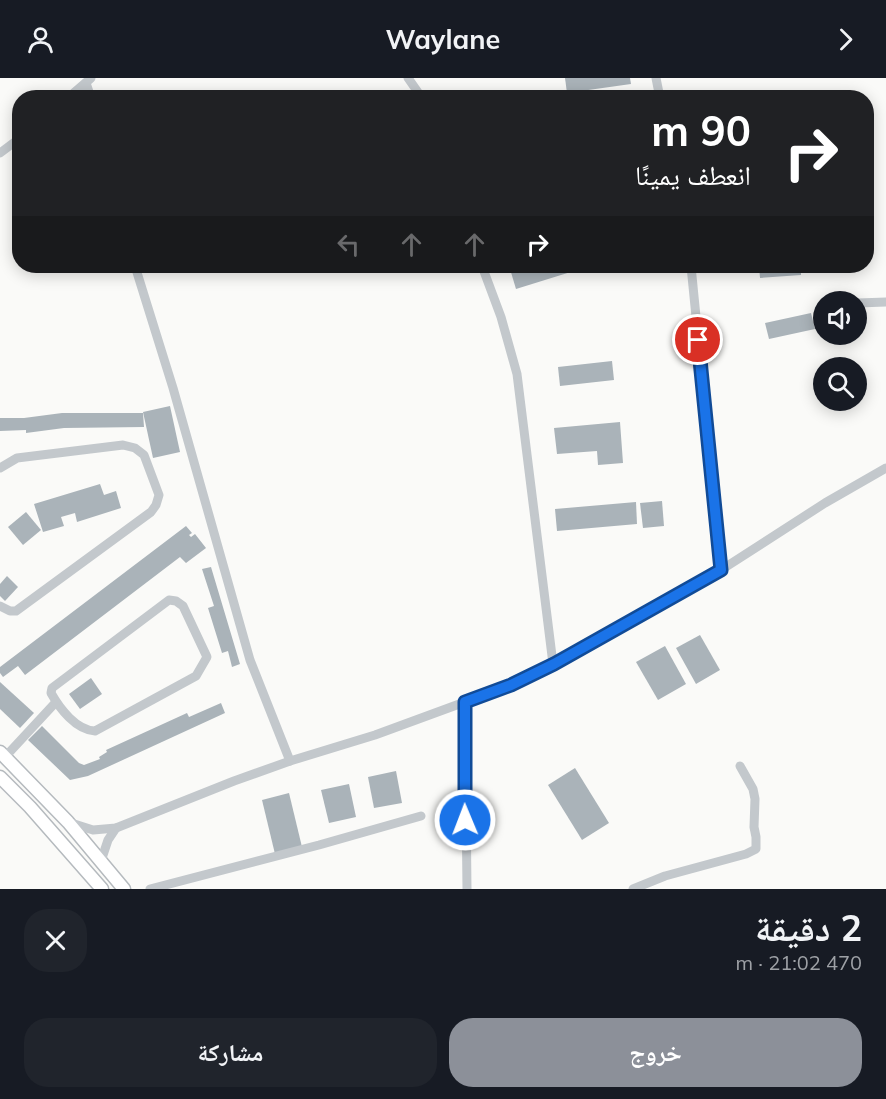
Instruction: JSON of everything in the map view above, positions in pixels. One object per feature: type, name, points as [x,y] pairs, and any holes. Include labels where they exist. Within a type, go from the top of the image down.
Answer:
[{"type":"main road","points":[[2,755],[68,822],[124,889]]},
{"type":"main road","points":[[0,777],[30,807],[102,889]]},
{"type":"street","points":[[137,273],[173,388],[250,660],[290,761]]},
{"type":"street","points":[[485,273],[501,317],[517,374],[554,664]]},
{"type":"street","points":[[692,273],[721,570]]},
{"type":"street","points":[[867,303],[886,302]]},
{"type":"street","points":[[0,468],[17,458],[123,445],[135,448],[144,455],[159,495],[151,512],[16,611],[0,606]]},
{"type":"street","points":[[68,822],[93,830],[116,828],[290,761],[375,735],[511,685],[554,664],[721,570],[825,503],[886,468]]},
{"type":"street","points":[[169,600],[176,601],[183,606],[207,657],[196,676],[95,731],[81,729],[56,702],[51,693],[57,684],[169,600]]},
{"type":"street","points":[[2,755],[56,702]]},
{"type":"street","points":[[465,702],[467,889]]},
{"type":"street","points":[[633,889],[664,876],[746,854],[756,849],[755,799],[753,789],[740,766]]},
{"type":"street","points":[[150,889],[421,816]]},
{"type":"street","points":[[101,861],[108,840],[116,828]]},
{"type":"building","points":[[565,78],[630,78],[631,84],[588,90],[567,90]]},
{"type":"building","points":[[511,273],[567,273],[516,289]]},
{"type":"building","points":[[760,273],[801,273],[801,275],[760,278]]},
{"type":"building","points":[[811,313],[813,329],[769,339],[765,323]]},
{"type":"building","points":[[612,361],[614,380],[560,386],[558,367]]},
{"type":"building","points":[[170,406],[180,452],[153,458],[143,412]]},
{"type":"building","points":[[62,413],[143,413],[144,427],[64,428],[26,433],[26,430],[0,431],[0,418],[24,418]]},
{"type":"building","points":[[620,422],[623,463],[598,465],[597,451],[557,454],[554,428]]},
{"type":"building","points":[[100,484],[104,495],[116,491],[121,508],[77,522],[75,513],[61,517],[64,526],[43,532],[34,504]]},
{"type":"building","points":[[662,501],[664,526],[643,528],[640,503]]},
{"type":"building","points":[[636,502],[637,524],[557,531],[555,509]]},
{"type":"building","points":[[26,512],[41,530],[23,545],[8,527]]},
{"type":"building","points":[[186,526],[192,533],[189,535],[191,537],[195,534],[206,548],[186,563],[180,557],[25,675],[18,666],[3,677],[0,667]]},
{"type":"building","points":[[211,567],[240,664],[232,667],[228,651],[222,653],[208,608],[214,606],[202,569]]},
{"type":"building","points":[[7,576],[18,587],[5,601],[0,596],[0,584]]},
{"type":"building","points":[[700,635],[720,670],[696,684],[676,648]]},
{"type":"building","points":[[665,646],[686,684],[658,700],[636,662]]},
{"type":"building","points":[[91,678],[102,694],[80,709],[69,694]]},
{"type":"building","points":[[0,682],[34,713],[20,728],[0,709]]},
{"type":"building","points":[[221,703],[225,713],[88,776],[70,780],[28,740],[42,726],[79,763],[84,765],[100,759],[99,757],[107,752],[106,750],[187,713],[189,717]]},
{"type":"building","points":[[575,768],[609,823],[582,840],[548,785]]},
{"type":"building","points":[[396,771],[402,803],[374,808],[368,777]]},
{"type":"building","points":[[349,784],[356,817],[329,823],[321,790]]},
{"type":"building","points":[[289,793],[302,847],[275,854],[262,800]]},
{"type":"route","points":[[465,820],[465,702],[511,685],[554,664],[721,570],[698,340]]}]
